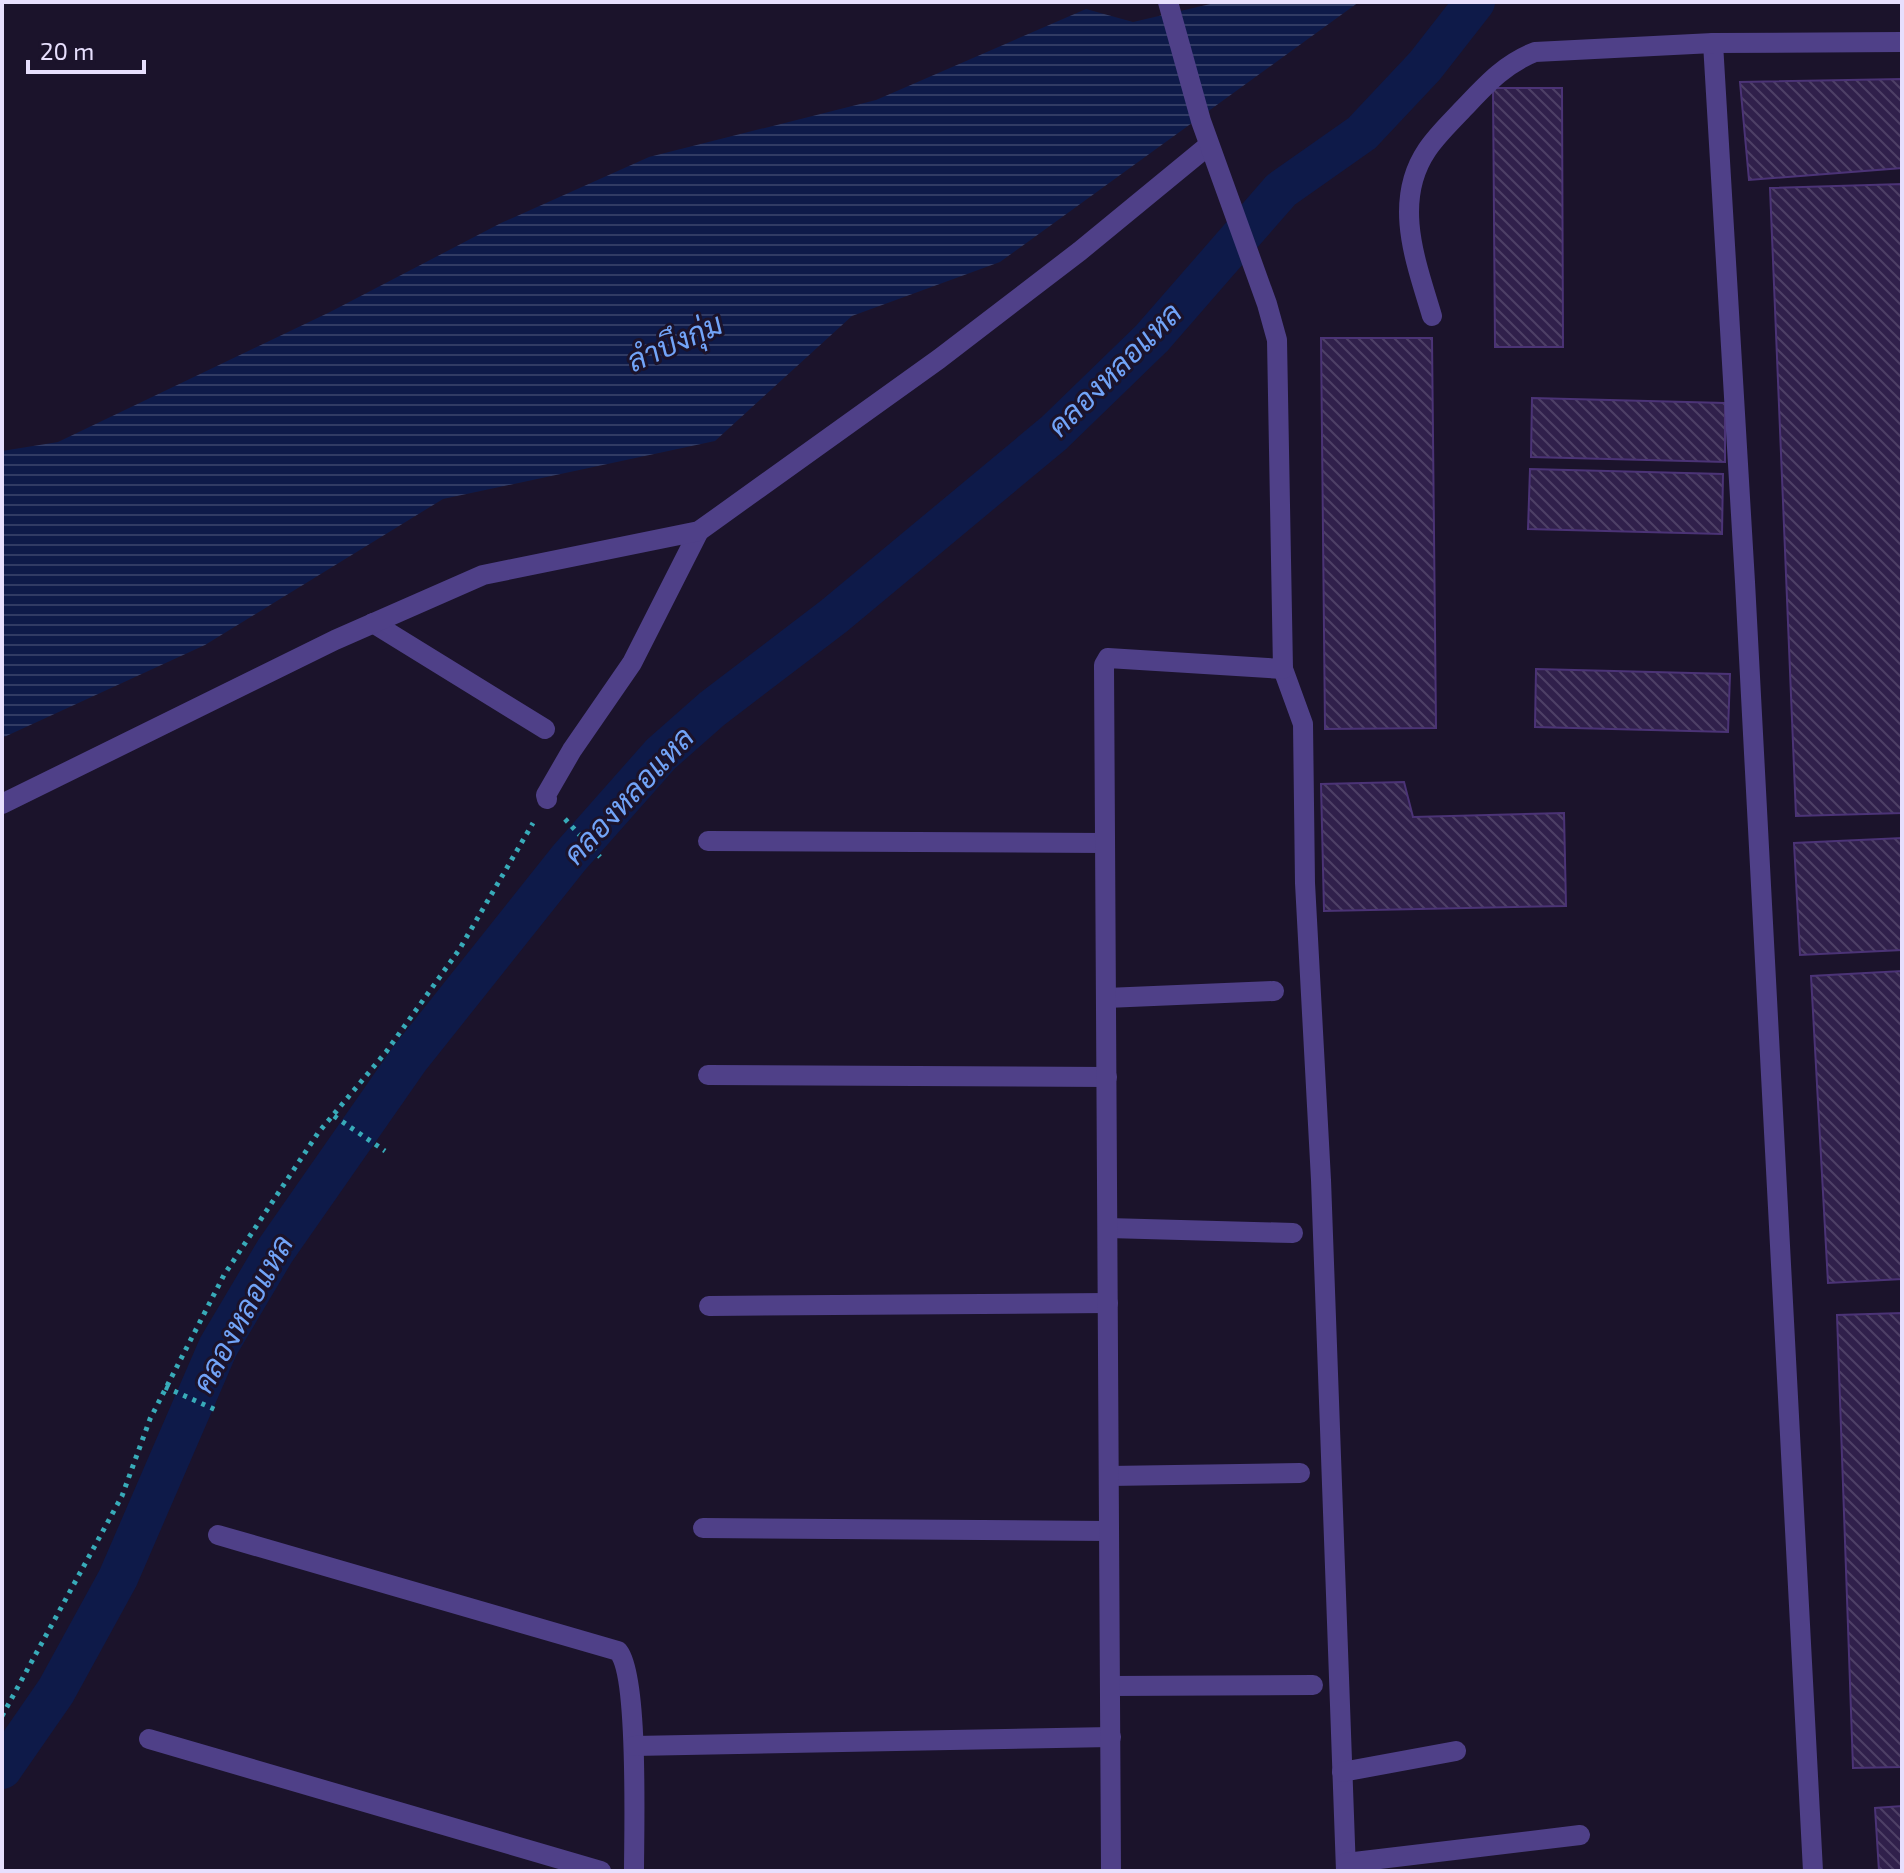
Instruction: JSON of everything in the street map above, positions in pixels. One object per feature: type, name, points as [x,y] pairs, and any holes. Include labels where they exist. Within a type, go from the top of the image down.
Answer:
[{"type":"street","points":[[1168,2],[1201,121],[1277,340],[1283,669],[1303,724],[1305,883],[1321,1180],[1346,1867],[1580,1835]]},
{"type":"street","points":[[1432,316],[1411,246],[1409,195],[1425,152],[1492,78],[1515,60],[1535,52],[1713,43],[1902,42]]},
{"type":"street","points":[[1713,43],[1813,1871]]},
{"type":"street","points":[[2,804],[373,623],[483,575],[699,531],[939,359],[1212,154]]},
{"type":"street","points":[[553,806],[546,795],[572,750],[632,663],[699,531]]},
{"type":"street","points":[[373,623],[545,729]]},
{"type":"street","points":[[1111,1871],[1104,665],[1108,658],[1283,669]]},
{"type":"street","points":[[708,841],[1105,843]]},
{"type":"street","points":[[1106,998],[1274,991]]},
{"type":"street","points":[[708,1075],[1107,1077]]},
{"type":"street","points":[[1108,1228],[1293,1233]]},
{"type":"street","points":[[709,1306],[1108,1303]]},
{"type":"street","points":[[1109,1476],[1300,1473]]},
{"type":"street","points":[[703,1528],[1109,1531]]},
{"type":"street","points":[[218,1535],[618,1651],[627,1667],[634,1746],[634,1871]]},
{"type":"street","points":[[1110,1686],[1313,1685]]},
{"type":"street","points":[[634,1746],[1111,1737]]},
{"type":"street","points":[[149,1739],[601,1871]]},
{"type":"street","points":[[1342,1772],[1456,1751]]},
{"type":"path","points":[[2,1716],[122,1496],[150,1419],[224,1275],[318,1133],[386,1052],[459,950],[553,806],[600,857]]},
{"type":"path","points":[[334,1116],[385,1151]]},
{"type":"path","points":[[165,1387],[216,1410]]},
{"type":"water","name":"ลำบึงกุ่ม","points":[[1219,2],[1359,2],[1000,262],[852,316],[715,441],[443,499],[205,645],[2,738],[2,451],[58,442],[330,312],[501,223],[649,157],[876,100],[1086,9],[1133,22]]},
{"type":"building","points":[[1902,79],[1902,168],[1749,180],[1740,82]]},
{"type":"building","points":[[1493,88],[1562,88],[1563,347],[1495,347]]},
{"type":"building","points":[[1902,184],[1902,813],[1796,816],[1770,188]]},
{"type":"building","points":[[1321,338],[1432,338],[1436,728],[1325,729]]},
{"type":"building","points":[[1532,398],[1725,403],[1725,462],[1531,457]]},
{"type":"building","points":[[1530,469],[1723,474],[1722,534],[1528,529]]},
{"type":"building","points":[[1536,669],[1730,674],[1728,732],[1535,727]]},
{"type":"building","points":[[1404,782],[1413,817],[1564,813],[1566,906],[1324,911],[1321,784]]},
{"type":"building","points":[[1902,838],[1902,950],[1800,955],[1794,843]]},
{"type":"building","points":[[1902,971],[1902,1279],[1828,1283],[1811,976]]},
{"type":"building","points":[[1902,1313],[1902,1767],[1853,1768],[1837,1315]]},
{"type":"building","points":[[1902,1806],[1902,1871],[1879,1871],[1875,1808]]},
{"type":"waterway","name":"คลองหลอแหล","points":[[2,1769],[56,1691],[118,1578],[218,1347],[275,1251],[409,1059],[569,858],[661,754],[712,709],[834,616],[1054,433],[1152,338],[1281,190],[1362,133],[1425,66],[1475,2]]}]
